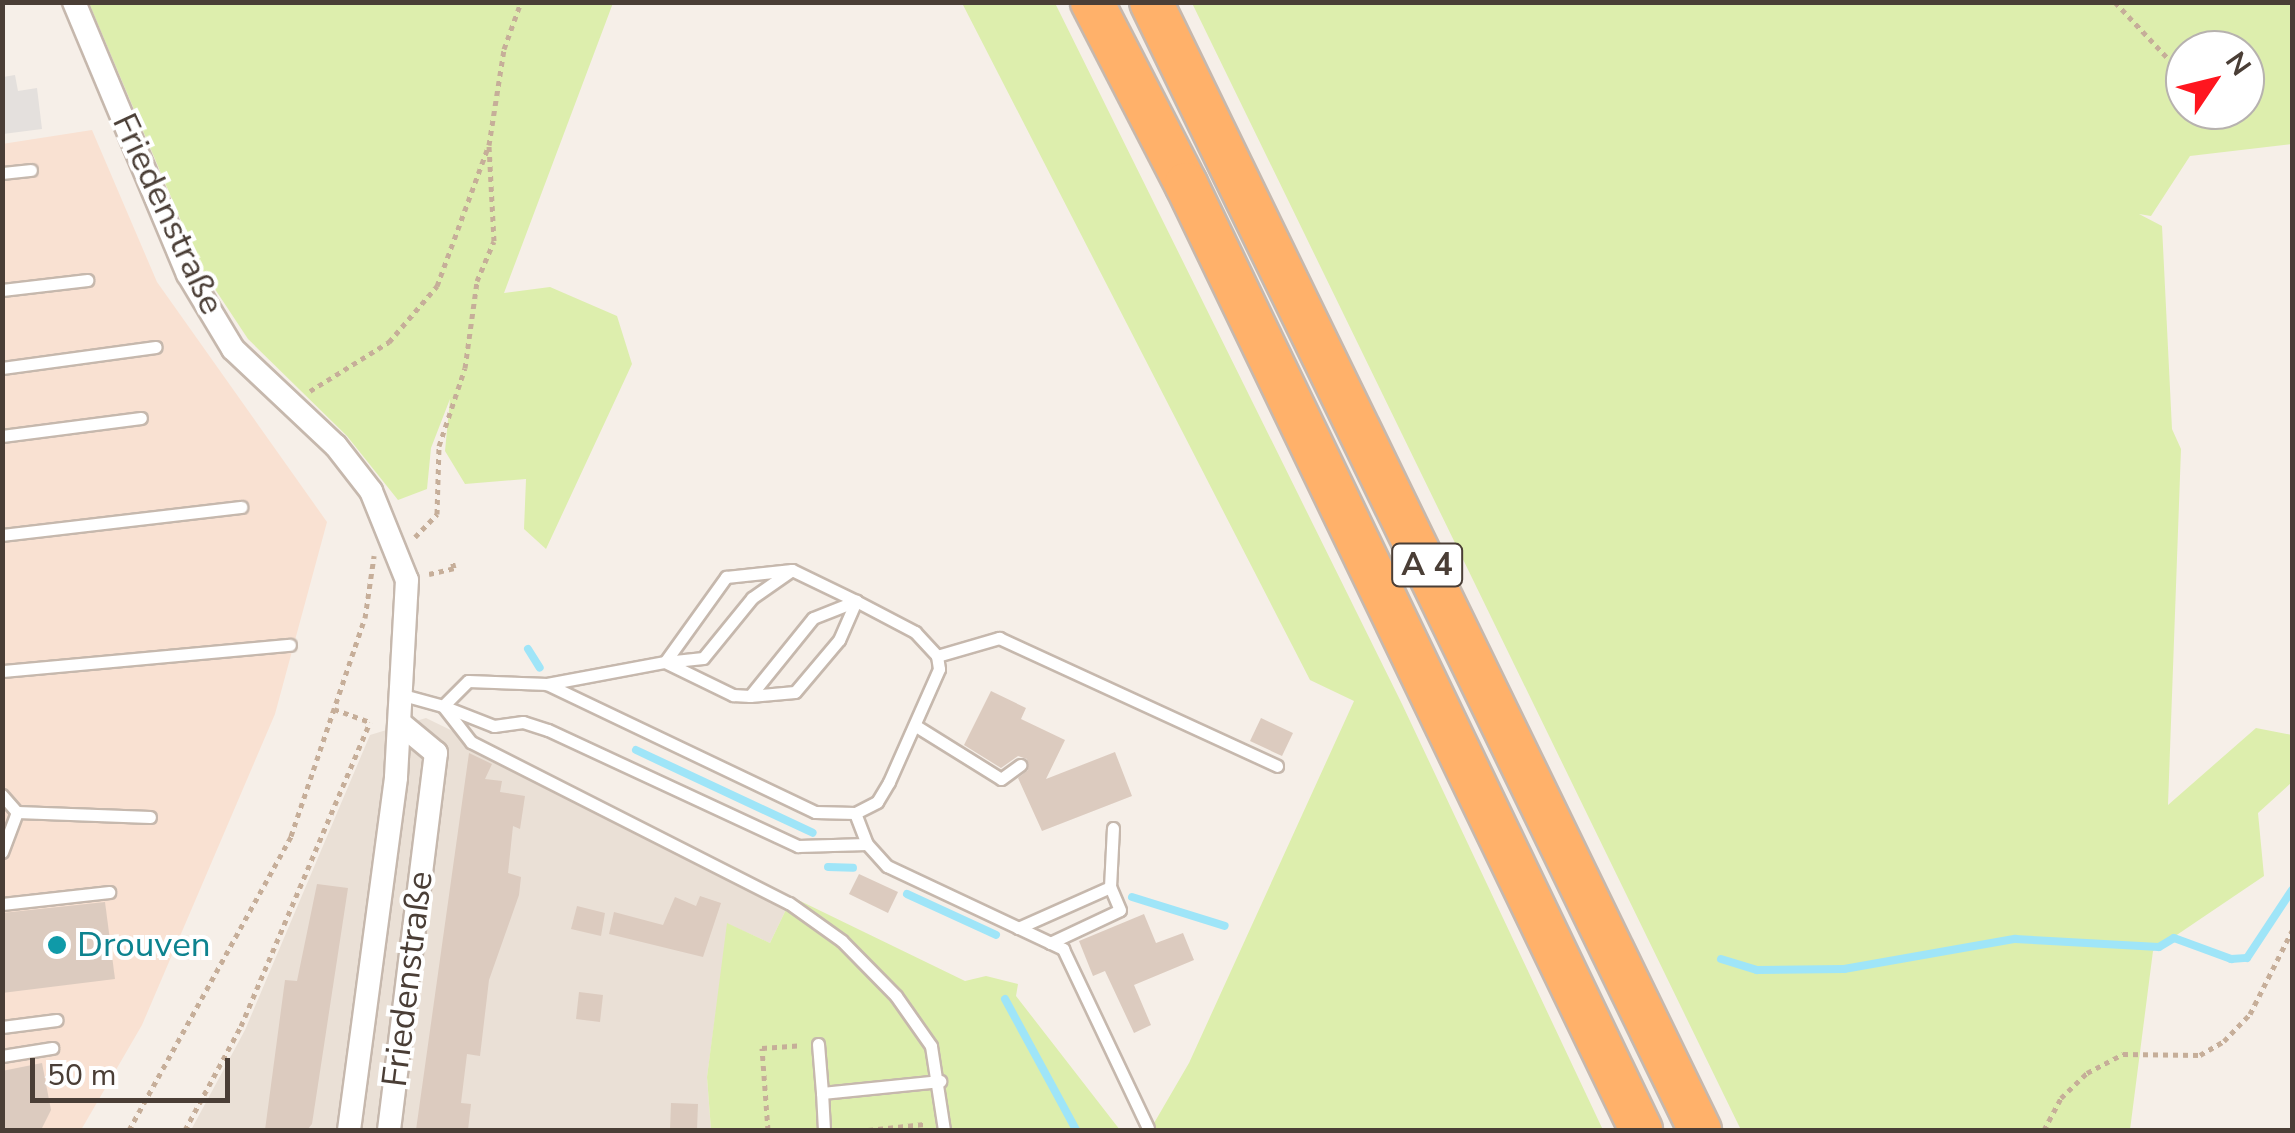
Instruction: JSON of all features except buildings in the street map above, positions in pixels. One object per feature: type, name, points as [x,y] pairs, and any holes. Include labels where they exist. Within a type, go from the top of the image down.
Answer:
[{"type":"highway","name":"A 4","points":[[1092,2],[1186,184],[1641,1130]]},
{"type":"highway","name":"A 4","points":[[1150,2],[1700,1130]]},
{"type":"street","name":"Friedenstraße","points":[[74,2],[188,274],[234,349],[371,491],[407,580],[402,724],[349,1130]]},
{"type":"street","name":"Friedenstraße","points":[[389,1130],[436,753],[402,724]]},
{"type":"lane","points":[[2,173],[31,170]]},
{"type":"lane","points":[[2,290],[87,280]]},
{"type":"lane","points":[[2,368],[156,347]]},
{"type":"lane","points":[[2,436],[141,418]]},
{"type":"lane","points":[[2,535],[241,506]]},
{"type":"lane","points":[[442,706],[468,681],[547,684],[703,658],[752,598],[792,570]]},
{"type":"lane","points":[[547,684],[814,812],[855,813],[877,802],[935,685],[937,656],[915,632],[792,570],[726,577],[665,662]]},
{"type":"lane","points":[[750,696],[813,618],[856,600]]},
{"type":"lane","points":[[665,662],[733,695],[795,692],[839,640],[856,600]]},
{"type":"lane","points":[[937,656],[999,638],[1277,766]]},
{"type":"lane","points":[[2,671],[290,645]]},
{"type":"lane","points":[[403,695],[494,726],[523,722],[548,730],[798,846],[867,844]]},
{"type":"lane","points":[[442,706],[471,742],[810,916],[896,996],[931,1046],[940,1082],[943,1127]]},
{"type":"lane","points":[[916,726],[1001,779],[1020,765]]},
{"type":"lane","points":[[2,795],[17,812],[150,817]]},
{"type":"lane","points":[[2,852],[17,812]]},
{"type":"lane","points":[[855,813],[867,844],[887,866],[1063,949],[1086,987],[1148,1128]]},
{"type":"lane","points":[[1050,943],[1120,910],[1110,886],[1114,828]]},
{"type":"lane","points":[[1018,928],[1110,886]]},
{"type":"lane","points":[[2,904],[108,892]]},
{"type":"lane","points":[[2,1028],[57,1020]]},
{"type":"lane","points":[[818,1044],[824,1130]]},
{"type":"lane","points":[[2,1056],[52,1048]]},
{"type":"lane","points":[[822,1092],[940,1082]]},
{"type":"path","points":[[292,406],[389,342],[414,318],[456,247],[489,145],[504,49],[521,2]]},
{"type":"path","points":[[2115,2],[2165,55]]},
{"type":"path","points":[[129,1130],[291,836],[365,618],[368,564],[430,528],[437,514],[439,446],[465,368],[478,280],[494,241],[489,145]]},
{"type":"path","points":[[452,560],[456,576]]},
{"type":"path","points":[[407,580],[454,568]]},
{"type":"path","points":[[185,1130],[240,1026],[370,722],[334,708]]},
{"type":"path","points":[[2044,1130],[2061,1098],[2086,1073],[2123,1054],[2200,1055],[2224,1041],[2250,1014],[2292,931]]},
{"type":"path","points":[[768,1130],[762,1048],[818,1044]]},
{"type":"path","points":[[868,1130],[943,1127]]},
{"type":"shaded area","points":[[15,75],[18,91],[37,88],[42,129],[3,134],[3,77]]},
{"type":"shaded area","points":[[92,130],[157,282],[327,522],[275,714],[142,1025],[81,1130],[3,1130],[2,144]]},
{"type":"shaded area","points":[[426,718],[792,897],[770,943],[728,924],[707,1077],[711,1130],[191,1130],[245,1030],[370,735]]},
{"type":"green space","points":[[89,3],[613,3],[504,293],[550,287],[617,316],[632,364],[546,549],[524,529],[526,479],[465,484],[445,451],[450,399],[431,448],[427,489],[398,500],[347,436],[248,339],[201,268]]},
{"type":"green space","points":[[962,3],[1055,3],[1402,704],[1603,1130],[1150,1130],[1189,1063],[1354,701],[1310,680]]},
{"type":"green space","points":[[1192,3],[2292,3],[2292,144],[2190,156],[2151,216],[2139,214],[2162,226],[2172,429],[2181,449],[2168,805],[2256,728],[2292,735],[2292,782],[2258,813],[2264,876],[2153,951],[2130,1130],[1741,1130]]},
{"type":"green space","points":[[792,897],[965,981],[986,976],[1018,984],[1016,996],[1120,1130],[711,1130],[707,1077],[727,923],[770,943]]},
{"type":"waterway","points":[[528,649],[540,668]]},
{"type":"waterway","points":[[636,750],[813,833]]},
{"type":"waterway","points":[[828,867],[853,868]]},
{"type":"waterway","points":[[1721,959],[1757,970],[1844,969],[2015,939],[2159,947],[2174,938],[2231,959],[2247,958],[2292,890]]},
{"type":"waterway","points":[[907,894],[996,935]]},
{"type":"waterway","points":[[1132,897],[1225,926]]},
{"type":"waterway","points":[[1005,999],[1076,1130]]},
{"type":"place","name":"Drouven","points":[[57,945]]}]
